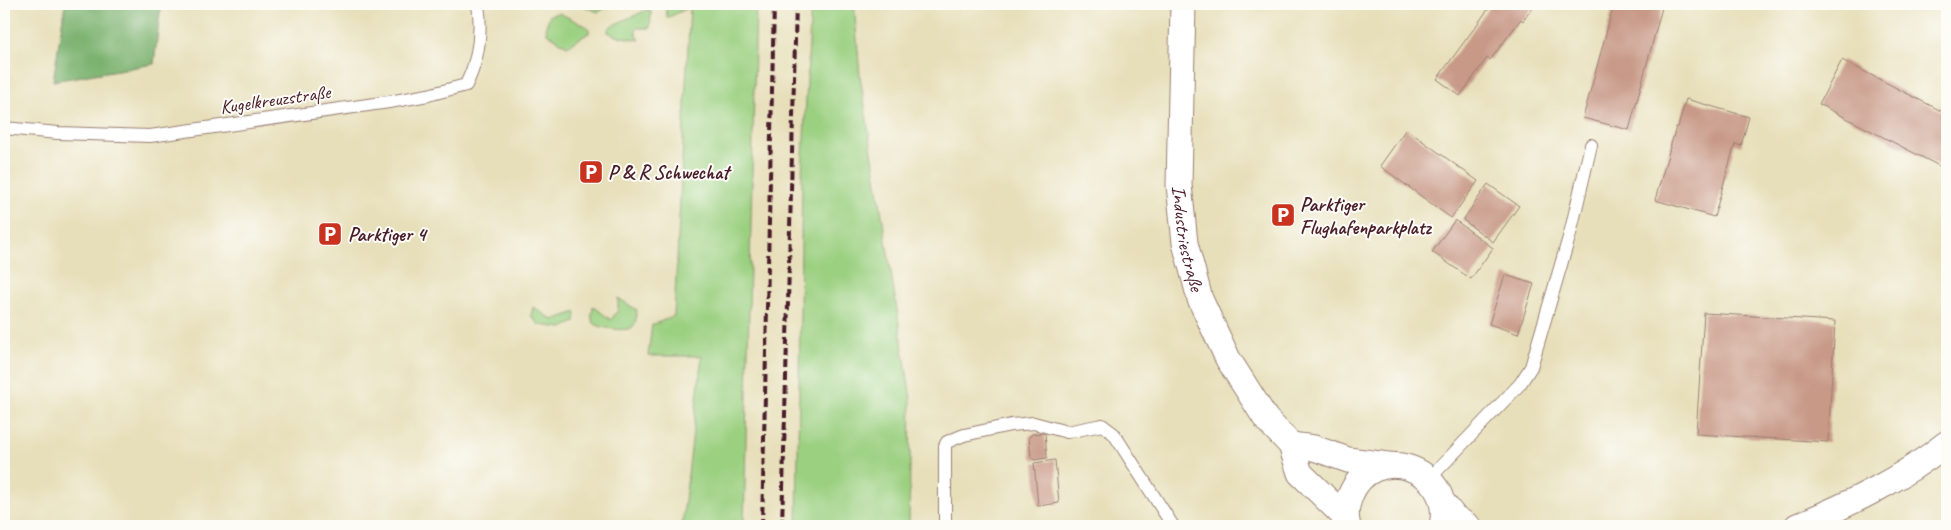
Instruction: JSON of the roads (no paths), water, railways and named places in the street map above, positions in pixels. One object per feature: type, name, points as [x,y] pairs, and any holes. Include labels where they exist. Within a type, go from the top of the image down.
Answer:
[{"type":"street","name":"Industriestraße","points":[[1183,4],[1179,185],[1186,242],[1200,300],[1228,358],[1266,419],[1291,445],[1300,473],[1347,522]]},
{"type":"street","points":[[1797,526],[1842,507],[1896,478],[1927,459],[1947,443]]},
{"type":"street","points":[[1291,445],[1314,448],[1348,460],[1403,466],[1417,470],[1429,479],[1438,490],[1442,515],[1454,518],[1468,526]]},
{"type":"street","points":[[1347,522],[1347,503],[1353,488],[1363,477],[1375,469],[1389,465]]},
{"type":"lane","name":"Kugelkreuzstraße","points":[[4,128],[58,133],[150,136],[380,104],[452,90],[466,85],[475,68],[480,36],[478,4]]},
{"type":"lane","points":[[1429,479],[1520,384],[1531,367],[1570,234],[1591,145]]},
{"type":"lane","points":[[945,526],[945,446],[947,442],[954,438],[993,428],[1034,423],[1067,432],[1102,425],[1114,434],[1173,526]]},
{"type":"railway","points":[[762,526],[774,4]]},
{"type":"railway","points":[[782,526],[796,4]]},
{"type":"place","name":"P & R Schwechat","points":[[591,172]]},
{"type":"place","name":"Parktiger Flughafenparkplatz","points":[[1283,215]]},
{"type":"place","name":"Parktiger 4","points":[[330,234]]}]
